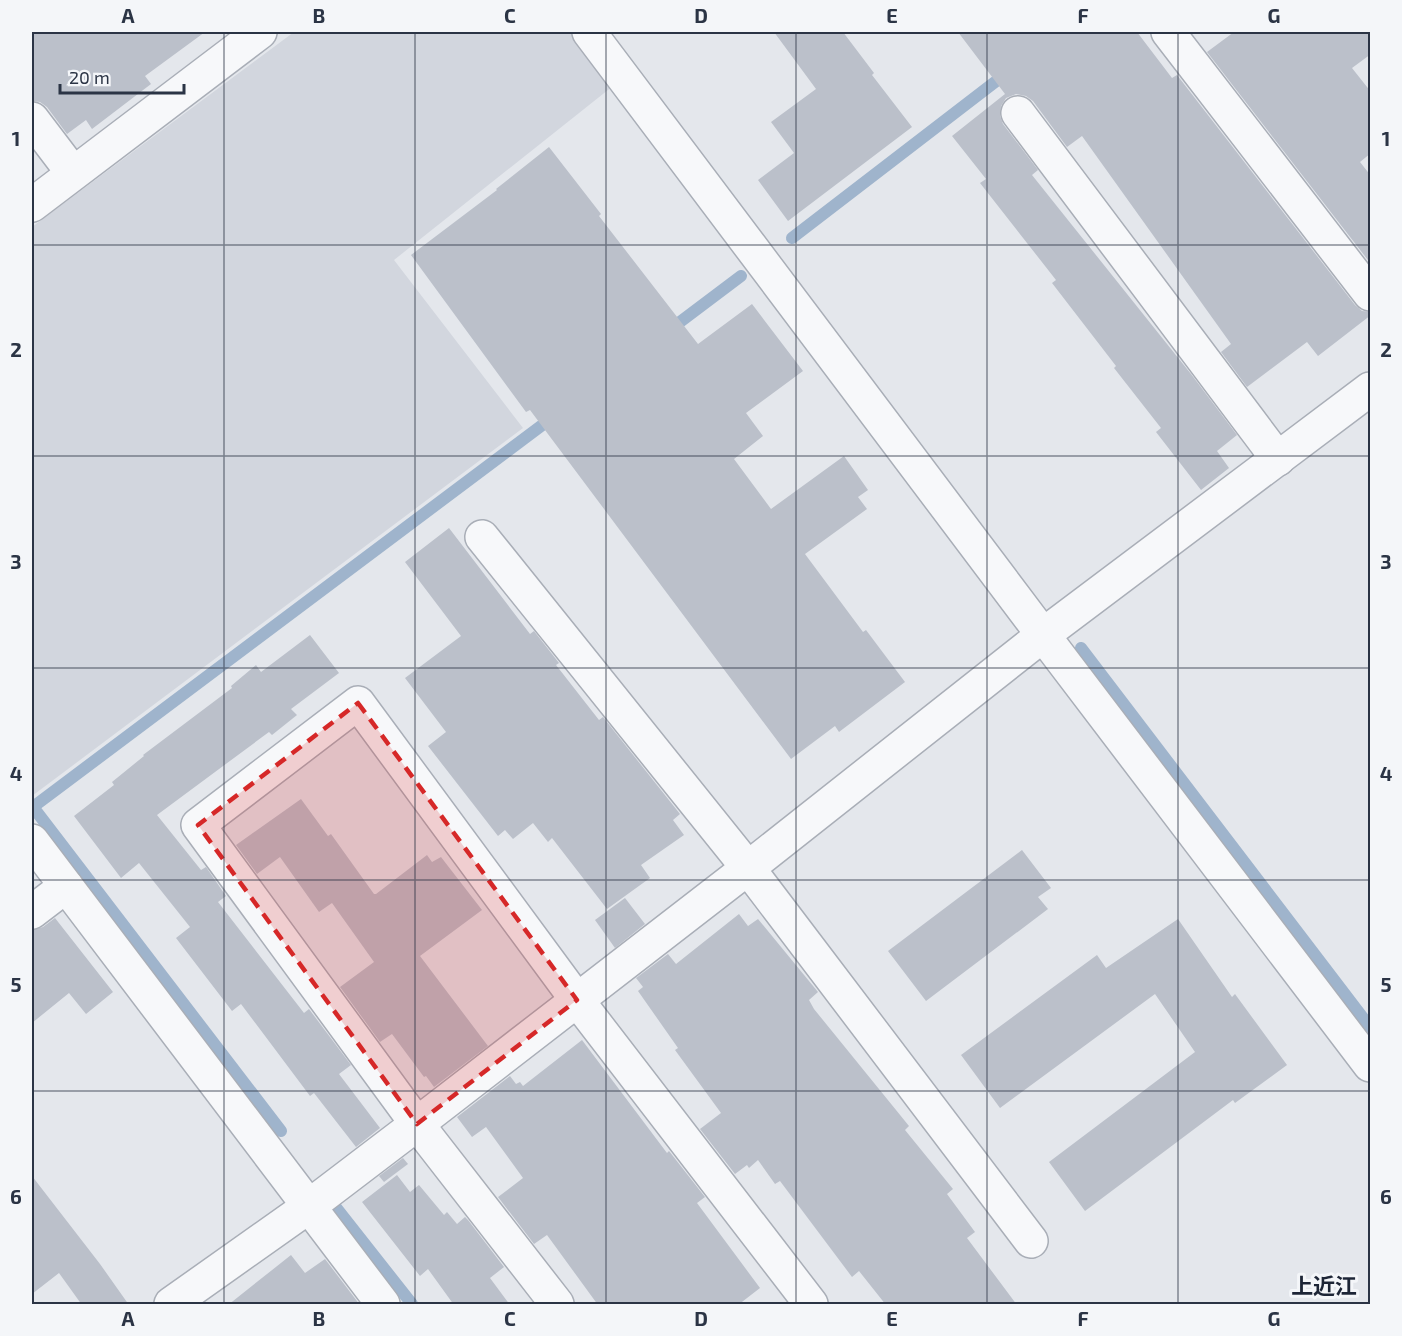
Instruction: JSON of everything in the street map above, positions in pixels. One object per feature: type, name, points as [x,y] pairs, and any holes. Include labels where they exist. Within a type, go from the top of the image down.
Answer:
[{"type":"street","points":[[32,205],[260,32]]},
{"type":"street","points":[[589,32],[1043,635],[1371,1065]]},
{"type":"street","points":[[1168,32],[1371,294]]},
{"type":"street","points":[[1018,113],[1278,459]]},
{"type":"street","points":[[32,119],[73,173]]},
{"type":"street","points":[[171,1305],[308,1207],[417,1124],[748,868],[1043,635],[1371,389]]},
{"type":"street","points":[[482,537],[748,868],[1031,1241]]},
{"type":"street","points":[[557,1305],[417,1124],[198,825],[358,703],[578,1000],[811,1305]]},
{"type":"street","points":[[32,841],[382,1305]]},
{"type":"street","points":[[32,912],[66,886]]},
{"type":"highlighted area","points":[[358,703],[577,1000],[417,1124],[198,825]]},
{"type":"shaded area","points":[[294,32],[572,32],[613,86],[394,260],[523,428],[32,796],[32,227]]},
{"type":"building","points":[[32,32],[205,32],[145,76],[151,84],[92,129],[86,120],[67,134],[47,107],[40,102],[32,101]]},
{"type":"building","points":[[774,32],[843,32],[874,73],[872,75],[912,127],[788,221],[758,180],[794,153],[771,122],[816,89]]},
{"type":"building","points":[[958,32],[1137,32],[1172,78],[1177,75],[1355,305],[1362,311],[1371,312],[1371,315],[1318,356],[1307,342],[1247,387],[1221,352],[1231,344],[1082,136],[1067,147],[1033,101],[1026,96],[1016,94],[1006,98],[1001,106],[1000,116],[1003,124],[1038,170],[1032,175],[1237,435],[1217,451],[1229,468],[1201,490],[1156,432],[1161,428],[1052,283],[1056,280],[980,183],[986,179],[952,136],[1005,94]]},
{"type":"building","points":[[1234,32],[1371,32],[1371,54],[1352,68],[1371,92],[1371,153],[1360,162],[1371,176],[1371,264],[1207,52]]},
{"type":"building","points":[[549,147],[698,344],[752,304],[803,371],[746,413],[763,436],[734,459],[771,509],[844,456],[868,490],[858,497],[867,509],[805,554],[863,632],[866,630],[905,682],[839,732],[835,726],[791,759],[530,410],[526,412],[411,255],[497,190]]},
{"type":"building","points":[[449,528],[530,634],[534,631],[559,663],[556,665],[599,720],[603,717],[680,814],[673,820],[684,835],[641,865],[650,878],[607,909],[552,838],[548,842],[533,823],[513,839],[505,830],[498,836],[428,746],[446,732],[405,678],[461,636],[405,562]]},
{"type":"building","points":[[310,635],[339,673],[291,709],[297,715],[272,735],[269,732],[157,815],[201,870],[206,867],[226,896],[218,902],[304,1013],[309,1009],[351,1065],[339,1074],[380,1128],[356,1147],[314,1093],[310,1096],[241,1004],[232,1011],[176,938],[190,927],[139,863],[121,878],[74,816],[114,785],[112,782],[143,755],[232,688],[231,686],[256,665],[261,672]]},
{"type":"building","points":[[301,799],[328,836],[331,834],[374,894],[427,855],[432,862],[441,857],[482,910],[420,956],[488,1046],[434,1087],[392,1034],[380,1042],[340,987],[374,962],[332,903],[319,912],[280,857],[257,874],[236,845]]},
{"type":"building","points":[[1022,850],[1051,888],[1038,897],[1048,909],[926,1001],[888,951]]},
{"type":"building","points":[[625,898],[645,924],[615,948],[595,920]]},
{"type":"building","points":[[739,914],[748,926],[758,919],[818,992],[809,1000],[814,1009],[909,1126],[905,1130],[953,1189],[947,1194],[975,1232],[967,1238],[1017,1305],[886,1305],[859,1271],[852,1277],[780,1181],[775,1184],[758,1160],[749,1168],[747,1165],[735,1174],[700,1129],[721,1113],[675,1050],[678,1048],[638,991],[643,987],[636,978],[668,954],[676,964]]},
{"type":"building","points":[[55,918],[113,992],[86,1014],[69,993],[32,1023],[32,930],[43,927]]},
{"type":"building","points":[[1178,919],[1232,997],[1235,994],[1287,1065],[1235,1103],[1233,1100],[1085,1211],[1049,1162],[1195,1052],[1155,994],[1000,1108],[961,1055],[1097,955],[1106,968]]},
{"type":"building","points":[[582,1040],[667,1153],[669,1151],[705,1197],[697,1203],[760,1288],[738,1305],[598,1305],[547,1235],[534,1244],[498,1197],[523,1178],[486,1127],[472,1137],[457,1117],[510,1076],[516,1084],[520,1082],[523,1086]]},
{"type":"building","points":[[403,1158],[408,1164],[384,1182],[379,1176]]},
{"type":"building","points":[[397,1175],[410,1192],[419,1185],[444,1215],[447,1212],[457,1224],[465,1217],[468,1220],[504,1267],[490,1278],[510,1305],[454,1305],[428,1269],[420,1276],[362,1202]]},
{"type":"building","points":[[32,1176],[129,1305],[82,1305],[59,1273],[32,1294]]},
{"type":"building","points":[[291,1255],[305,1273],[325,1259],[360,1305],[228,1305]]},
{"type":"waterway","points":[[792,238],[1008,72]]},
{"type":"waterway","points":[[668,331],[741,276]]},
{"type":"waterway","points":[[281,1131],[33,807],[553,417]]},
{"type":"waterway","points":[[1081,648],[1370,1027]]},
{"type":"waterway","points":[[334,1205],[412,1304]]},
{"type":"district","name":"上近江","points":[[1324,1285]]}]
